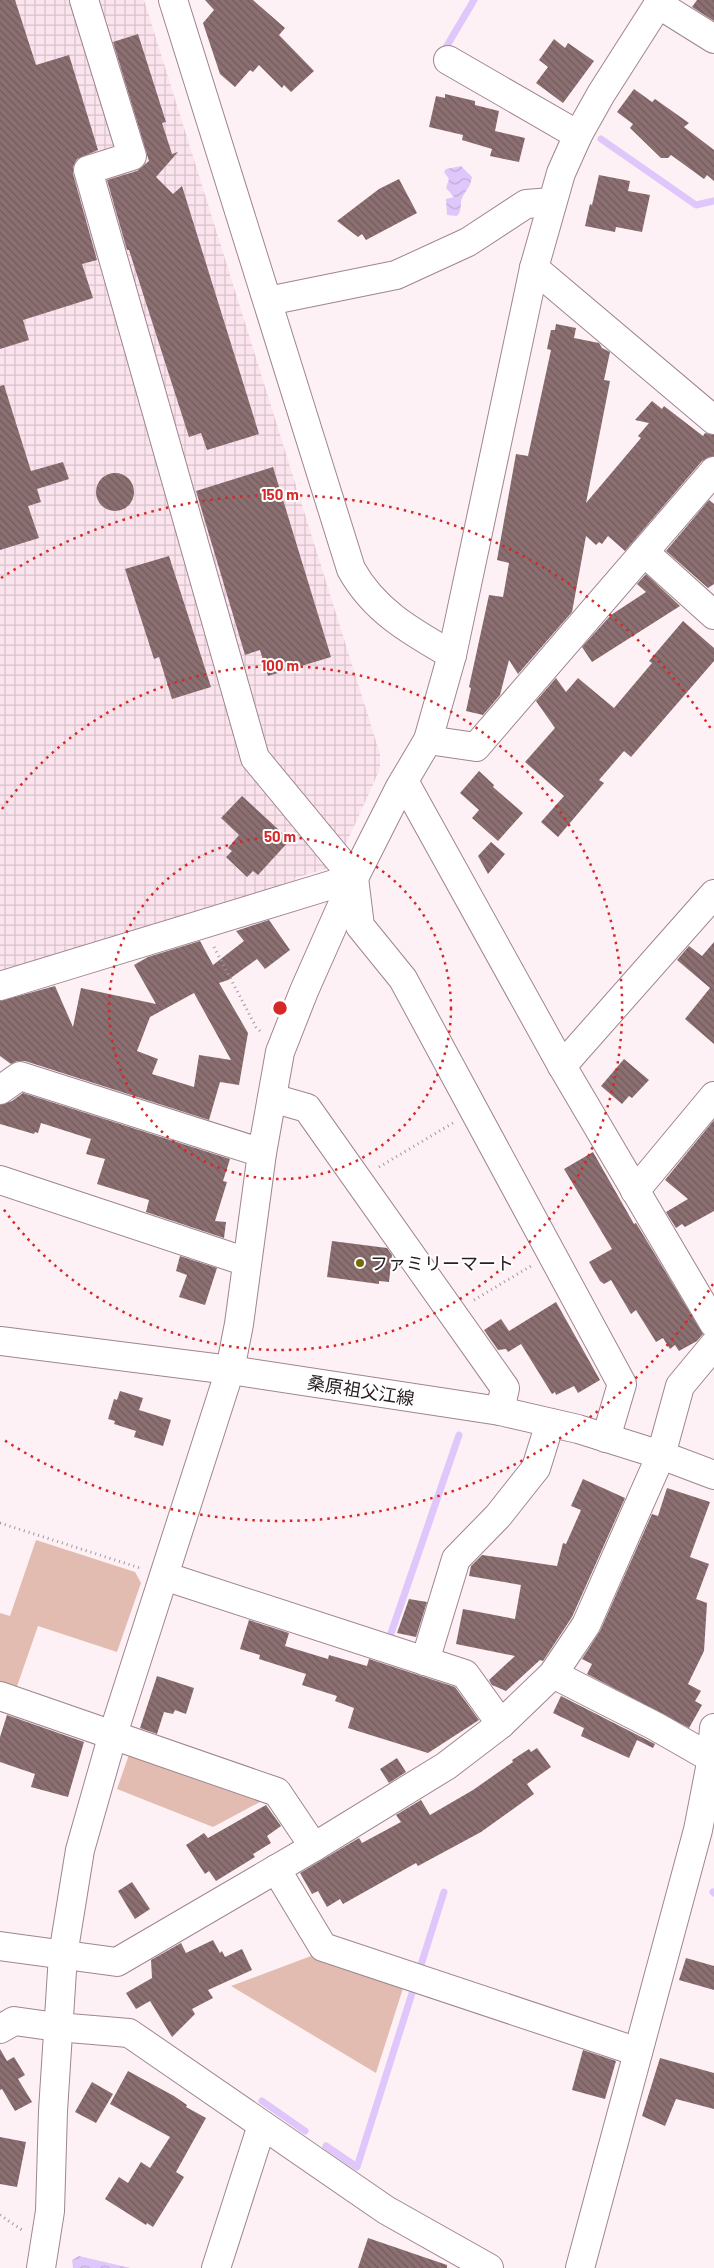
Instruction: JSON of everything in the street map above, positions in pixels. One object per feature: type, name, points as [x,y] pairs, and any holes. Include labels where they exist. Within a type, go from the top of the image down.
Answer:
[{"type":"street","points":[[86,0],[132,156],[88,170],[255,758],[354,878],[360,926],[403,979],[622,1384],[606,1438]]},
{"type":"street","points":[[173,0],[351,569],[366,593],[389,615],[414,633],[452,655]]},
{"type":"street","points":[[41,2268],[50,2211],[63,1955],[80,1850],[113,1734],[230,1370],[239,1324],[262,1152],[280,1052],[304,990],[354,878],[404,781],[428,740],[452,655],[534,268],[561,173],[578,135],[654,4],[714,39]]},
{"type":"street","points":[[448,60],[578,135]]},
{"type":"street","points":[[268,301],[396,275],[468,242],[526,204],[552,202]]},
{"type":"street","points":[[534,268],[714,420]]},
{"type":"street","points":[[428,740],[476,747],[714,471]]},
{"type":"street","points":[[644,552],[714,615]]},
{"type":"street","points":[[404,781],[562,1066],[714,1324]]},
{"type":"street","points":[[0,986],[354,878]]},
{"type":"street","points":[[562,1066],[714,894]]},
{"type":"street","points":[[0,1090],[20,1076],[262,1152]]},
{"type":"street","points":[[635,1191],[714,1096]]},
{"type":"street","points":[[272,1098],[307,1108],[505,1388],[500,1411]]},
{"type":"street","points":[[0,1180],[247,1262]]},
{"type":"street","name":"桑原祖父江線","points":[[0,1341],[230,1370],[500,1411],[606,1438],[661,1455],[714,1475]]},
{"type":"street","points":[[0,1946],[117,1962],[314,1847],[446,1766],[500,1724],[553,1674],[586,1625],[661,1455],[680,1386],[714,1345]]},
{"type":"street","points":[[425,1661],[456,1559],[498,1516],[536,1468],[550,1423]]},
{"type":"street","points":[[164,1576],[465,1674],[500,1724]]},
{"type":"street","points":[[553,1674],[654,1726],[712,1763]]},
{"type":"street","points":[[0,1696],[277,1792],[314,1847]]},
{"type":"street","points":[[580,2268],[698,1830],[712,1763],[714,1728]]},
{"type":"street","points":[[276,1869],[323,1947],[638,2052]]},
{"type":"street","points":[[0,2029],[14,2021],[129,2033],[386,2210],[473,2264]]},
{"type":"street","points":[[216,2268],[262,2125]]},
{"type":"path","points":[[202,925],[256,1027],[280,1052]]},
{"type":"path","points":[[357,1180],[474,1110]]},
{"type":"path","points":[[452,1314],[552,1253]]},
{"type":"path","points":[[0,1523],[164,1576]]},
{"type":"shaded area","points":[[0,0],[144,0],[380,754],[380,769],[336,866],[295,878],[296,883],[0,975]]},
{"type":"shaded area","points":[[36,1540],[135,1572],[141,1583],[117,1652],[38,1626],[14,1695],[0,1690],[0,1613],[10,1616]]},
{"type":"shaded area","points":[[132,1746],[273,1795],[213,1827],[117,1789]]},
{"type":"shaded area","points":[[319,1953],[405,1982],[376,2073],[231,1986]]},
{"type":"water","points":[[461,166],[472,177],[469,187],[462,198],[459,214],[457,216],[447,215],[446,199],[454,197],[446,188],[449,179],[444,172],[446,169]]},
{"type":"water","points":[[79,2256],[130,2268],[73,2268],[72,2260]]},
{"type":"building","points":[[0,0],[15,0],[36,65],[69,55],[98,150],[77,159],[73,167],[73,174],[97,260],[82,264],[93,298],[23,320],[29,340],[0,349]]},
{"type":"building","points":[[205,0],[253,0],[285,28],[279,35],[314,71],[291,92],[284,85],[282,88],[259,65],[253,72],[250,70],[235,87],[220,74],[203,23],[214,10]]},
{"type":"building","points":[[697,0],[714,0],[714,21],[692,7]]},
{"type":"building","points":[[138,34],[166,122],[162,123],[172,154],[178,152],[156,177],[173,194],[182,186],[259,434],[207,450],[201,433],[189,437],[129,250],[127,250],[107,180],[137,171],[149,161],[113,42]]},
{"type":"building","points":[[554,39],[565,48],[568,43],[594,61],[563,103],[536,83],[548,67],[539,60]]},
{"type":"building","points":[[634,89],[652,102],[655,99],[689,123],[684,127],[714,150],[714,181],[707,175],[704,179],[671,155],[668,158],[661,158],[630,128],[633,124],[617,112]]},
{"type":"building","points":[[445,94],[475,101],[475,105],[499,111],[495,131],[525,138],[519,162],[490,156],[492,149],[462,140],[463,135],[429,127],[436,96],[445,98]]},
{"type":"building","points":[[599,175],[630,181],[628,191],[650,195],[642,232],[616,227],[615,232],[585,226]]},
{"type":"building","points":[[399,179],[417,213],[366,240],[362,234],[358,237],[337,221],[379,189]]},
{"type":"building","points":[[556,324],[576,328],[574,338],[599,343],[602,348],[610,352],[604,380],[610,381],[586,503],[641,438],[638,436],[649,423],[635,420],[652,401],[662,409],[664,406],[703,436],[705,433],[714,435],[714,456],[702,461],[625,551],[608,536],[602,544],[599,542],[596,545],[586,536],[572,612],[518,674],[509,660],[500,695],[483,715],[466,711],[471,688],[469,687],[489,595],[503,597],[509,563],[497,560],[516,454],[528,456],[551,350],[547,349],[551,330],[555,330]]},
{"type":"building","points":[[4,385],[31,471],[63,462],[69,479],[37,489],[41,502],[28,506],[39,538],[0,550],[0,386]]},
{"type":"building","points":[[273,467],[331,657],[268,676],[260,650],[245,655],[196,491]]},
{"type":"building","points":[[115,473],[128,479],[134,492],[128,505],[115,511],[102,505],[96,492],[102,479]]},
{"type":"building","points":[[709,500],[714,504],[714,584],[708,588],[666,551]]},
{"type":"building","points":[[169,556],[211,687],[172,699],[159,657],[154,659],[125,569]]},
{"type":"building","points":[[646,574],[680,606],[592,662],[582,647],[611,615],[646,592],[637,584]]},
{"type":"building","points":[[683,621],[714,648],[714,661],[631,757],[624,751],[599,780],[604,783],[558,837],[541,822],[564,796],[525,762],[555,728],[536,701],[556,678],[566,692],[578,678],[614,708],[652,663],[649,661]]},
{"type":"building","points":[[479,771],[494,785],[493,787],[523,813],[498,841],[472,818],[479,810],[460,793]]},
{"type":"building","points":[[242,796],[290,840],[258,875],[253,871],[247,877],[226,857],[232,851],[228,848],[239,835],[221,818]]},
{"type":"building","points":[[491,842],[505,854],[488,874],[478,856]]},
{"type":"building","points":[[269,920],[290,950],[265,969],[257,959],[228,980],[219,983],[248,1033],[239,1085],[220,1082],[209,1120],[25,1061],[17,1061],[11,1064],[0,1056],[0,1001],[55,986],[73,1027],[81,988],[156,1004],[134,965],[148,957],[200,941],[213,965],[244,941],[236,931]],"holes":[[[194,993],[231,1060],[199,1055],[194,1087],[152,1074],[158,1059],[137,1051],[150,1017]]]},
{"type":"building","points":[[714,942],[714,1044],[685,1019],[710,988],[677,960],[689,946],[702,956]]},
{"type":"building","points":[[624,1059],[649,1080],[632,1098],[629,1096],[622,1104],[601,1086]]},
{"type":"building","points":[[23,1093],[230,1159],[223,1181],[227,1182],[215,1221],[226,1222],[224,1238],[146,1212],[149,1200],[97,1184],[105,1159],[86,1154],[91,1139],[41,1123],[38,1133],[35,1132],[34,1134],[0,1124],[0,1105],[12,1101]]},
{"type":"building","points":[[714,1120],[714,1211],[685,1227],[682,1224],[676,1228],[666,1212],[688,1199],[665,1180]]},
{"type":"building","points":[[593,1152],[634,1224],[636,1223],[703,1334],[697,1341],[679,1351],[675,1345],[670,1349],[663,1338],[656,1342],[636,1310],[631,1314],[611,1280],[604,1284],[600,1281],[589,1262],[612,1249],[564,1169]]},
{"type":"building","name":"ファミリーマート","points":[[332,1241],[387,1248],[392,1255],[389,1282],[379,1281],[379,1284],[327,1277]]},
{"type":"building","points":[[180,1256],[217,1268],[205,1305],[179,1297],[187,1275],[176,1271]]},
{"type":"building","points":[[556,1302],[600,1380],[578,1393],[574,1386],[556,1395],[555,1392],[552,1394],[521,1344],[508,1352],[506,1349],[498,1350],[484,1330],[501,1319],[509,1331]]},
{"type":"building","points":[[120,1391],[143,1398],[139,1410],[171,1420],[163,1446],[134,1437],[136,1431],[114,1424],[115,1421],[108,1419],[114,1399],[117,1400]]},
{"type":"building","points":[[583,1479],[625,1498],[572,1617],[543,1661],[540,1660],[506,1691],[492,1685],[489,1680],[515,1656],[456,1644],[463,1609],[515,1619],[521,1585],[469,1576],[471,1566],[482,1555],[557,1566],[563,1543],[566,1544],[581,1510],[571,1506]]},
{"type":"building","points":[[667,1488],[710,1502],[690,1557],[709,1564],[696,1599],[707,1603],[704,1651],[688,1684],[701,1691],[695,1701],[702,1705],[689,1728],[587,1674],[592,1664],[582,1659],[600,1631],[652,1514],[658,1516]]},
{"type":"building","points":[[409,1599],[427,1602],[416,1637],[397,1633]]},
{"type":"building","points":[[249,1620],[289,1633],[285,1646],[328,1659],[329,1655],[367,1666],[369,1659],[455,1687],[479,1720],[428,1753],[348,1728],[354,1708],[335,1701],[337,1696],[302,1685],[306,1674],[259,1659],[260,1655],[240,1649]]},
{"type":"building","points":[[157,1676],[194,1688],[186,1714],[175,1710],[173,1714],[164,1712],[157,1734],[140,1728]]},
{"type":"building","points":[[561,1696],[655,1744],[653,1748],[637,1740],[629,1758],[581,1736],[584,1728],[553,1713]]},
{"type":"building","points":[[7,1715],[84,1742],[68,1797],[31,1787],[35,1774],[0,1762],[0,1737]]},
{"type":"building","points":[[537,1748],[551,1767],[527,1784],[534,1794],[481,1832],[418,1866],[416,1863],[343,1904],[340,1899],[327,1907],[318,1891],[312,1894],[300,1873],[359,1838],[362,1843],[401,1822],[396,1815],[421,1800],[430,1815],[473,1790],[529,1749],[531,1752]]},
{"type":"building","points":[[397,1758],[406,1772],[389,1783],[380,1769]]},
{"type":"building","points":[[266,1805],[281,1826],[267,1836],[271,1843],[253,1854],[255,1857],[216,1881],[209,1871],[205,1874],[186,1845],[204,1833],[208,1838]]},
{"type":"building","points":[[132,1882],[150,1909],[135,1919],[118,1891]]},
{"type":"building","points":[[213,1940],[220,1953],[222,1951],[225,1957],[242,1949],[252,1970],[208,1990],[213,1998],[192,2009],[195,2014],[172,2037],[150,2001],[136,2009],[126,1993],[152,1978],[151,1960],[181,1943],[186,1953]]},
{"type":"building","points":[[686,1958],[714,1966],[714,1990],[679,1980]]},
{"type":"building","points":[[0,2049],[7,2061],[14,2057],[25,2075],[18,2079],[32,2102],[15,2111],[2,2089],[0,2090]]},
{"type":"building","points":[[583,2050],[616,2061],[605,2099],[572,2090]]},
{"type":"building","points":[[660,2058],[714,2073],[714,2109],[676,2099],[665,2126],[642,2116]]},
{"type":"building","points":[[128,2071],[174,2096],[187,2105],[186,2107],[206,2118],[176,2172],[184,2177],[153,2227],[147,2223],[146,2225],[105,2199],[119,2177],[128,2183],[141,2162],[150,2168],[170,2137],[110,2104]]},
{"type":"building","points":[[92,2082],[113,2094],[96,2123],[75,2112]]},
{"type":"building","points":[[0,2137],[26,2142],[17,2187],[0,2184]]},
{"type":"building","points":[[368,2238],[447,2265],[447,2268],[358,2268]]},
{"type":"waterway","points":[[449,52],[445,49],[474,0]]},
{"type":"waterway","points":[[601,139],[696,205],[714,201]]},
{"type":"waterway","points":[[388,1642],[459,1435]]},
{"type":"waterway","points":[[420,1968],[444,1892]]},
{"type":"waterway","points":[[326,2146],[357,2167],[414,1987]]},
{"type":"waterway","points":[[262,2101],[305,2131]]},
{"type":"place","name":"ファミリーマート","points":[[360,1263]]}]
